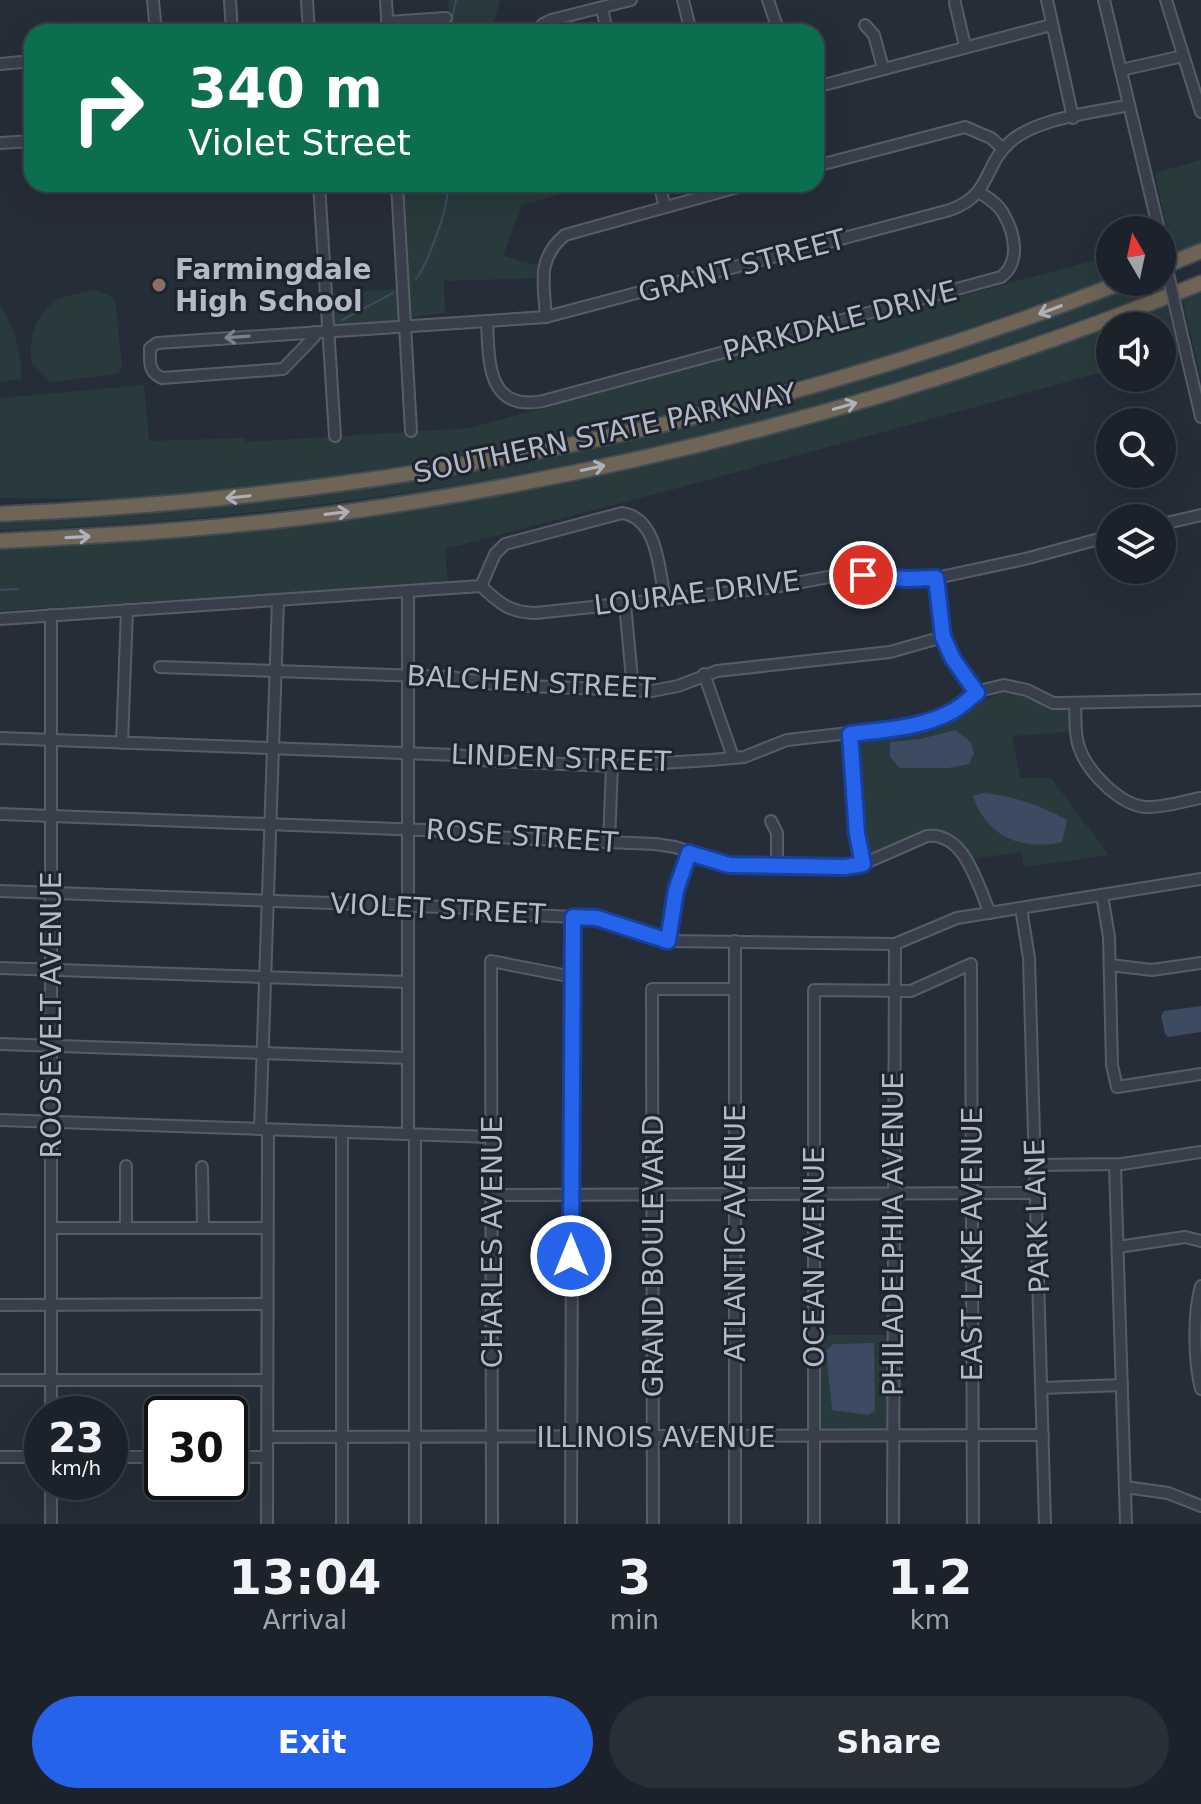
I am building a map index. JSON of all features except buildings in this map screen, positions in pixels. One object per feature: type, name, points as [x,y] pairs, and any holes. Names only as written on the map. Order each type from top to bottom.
[{"type":"highway","points":[[1176,261],[1201,251]]},
{"type":"highway","name":"SOUTHERN STATE PARKWAY","points":[[0,541],[165,531],[347,512],[529,481],[660,454],[828,411],[940,378],[1088,327],[1201,283]]},
{"type":"highway","name":"SOUTHERN STATE PARKWAY","points":[[0,514],[123,507],[299,491],[461,466],[646,430],[888,365],[992,332],[1096,292]]},
{"type":"highway","points":[[0,505],[44,503],[123,507]]},
{"type":"street","points":[[153,0],[155,24]]},
{"type":"street","points":[[230,0],[232,24]]},
{"type":"street","points":[[307,0],[308,24]]},
{"type":"street","points":[[386,0],[388,24]]},
{"type":"street","points":[[543,24],[631,0]]},
{"type":"street","points":[[683,0],[689,24]]},
{"type":"street","points":[[768,0],[776,24]]},
{"type":"street","points":[[1047,0],[1073,118]]},
{"type":"street","points":[[1104,0],[1156,216]]},
{"type":"street","points":[[1166,0],[1201,112]]},
{"type":"street","points":[[955,3],[965,46]]},
{"type":"street","points":[[602,8],[605,24]]},
{"type":"street","points":[[407,24],[446,18]]},
{"type":"street","points":[[865,25],[874,35],[883,68]]},
{"type":"street","points":[[824,85],[1051,25]]},
{"type":"street","points":[[1121,70],[1183,56]]},
{"type":"street","points":[[0,64],[24,62]]},
{"type":"street","points":[[979,192],[1003,149],[1024,131],[1129,105]]},
{"type":"street","points":[[824,164],[965,127],[991,138],[1003,149]]},
{"type":"street","points":[[0,143],[24,142]]},
{"type":"street","points":[[319,192],[335,436]]},
{"type":"street","points":[[397,192],[411,431]]},
{"type":"street","points":[[661,192],[665,207]]},
{"type":"street","points":[[546,317],[544,267],[556,243],[577,230],[720,192]]},
{"type":"street","name":"GRANT STREET","points":[[314,332],[314,337],[283,369],[162,378],[151,370],[150,348],[157,343],[328,331],[546,317],[950,210],[962,206],[979,192]]},
{"type":"street","name":"PARKDALE DRIVE","points":[[487,321],[491,374],[506,396],[530,403],[579,391],[1001,277],[1009,271],[1015,257],[1008,227],[1004,214],[979,192]]},
{"type":"street","points":[[1173,296],[1201,417]]},
{"type":"street","points":[[0,619],[481,586],[495,554],[505,544],[622,513],[637,517],[647,528],[665,599]]},
{"type":"street","points":[[1176,521],[1201,515]]},
{"type":"street","name":"LOURAE DRIVE","points":[[481,586],[504,607],[521,613],[769,588],[839,575],[936,578],[1096,540]]},
{"type":"street","points":[[936,578],[943,637],[953,659],[977,693]]},
{"type":"street","points":[[408,592],[408,1058],[412,1134],[415,1524]]},
{"type":"street","points":[[267,1524],[267,1228],[262,1053],[278,601]]},
{"type":"street","points":[[625,604],[633,690]]},
{"type":"street","points":[[122,743],[127,610]]},
{"type":"street","name":"ROOSEVELT AVENUE","points":[[51,615],[51,1396]]},
{"type":"street","name":"BALCHEN STREET","points":[[160,667],[450,677],[501,685],[669,689],[704,674],[890,652],[943,637]]},
{"type":"street","points":[[704,674],[733,757]]},
{"type":"street","name":"LINDEN STREET","points":[[0,738],[457,755],[489,761],[612,766],[756,754],[787,740],[902,727],[953,712],[977,693],[1004,685],[1027,690],[1053,703],[1201,700]]},
{"type":"street","points":[[1075,704],[1076,736],[1081,752],[1114,794],[1136,806],[1148,807],[1201,798]]},
{"type":"street","points":[[850,734],[857,834],[863,864]]},
{"type":"street","points":[[609,842],[612,766]]},
{"type":"street","name":"ROSE STREET","points":[[0,814],[408,829],[493,837],[655,844],[675,847],[729,865],[845,867],[863,864],[927,836],[945,837],[962,851],[990,913]]},
{"type":"street","points":[[771,821],[777,833],[777,866]]},
{"type":"street","points":[[668,941],[676,890],[689,853]]},
{"type":"street","name":"VIOLET STREET","points":[[0,891],[472,908],[507,914],[597,918],[668,941],[895,944],[957,918],[1201,879]]},
{"type":"street","points":[[1102,895],[1109,937],[1112,1065],[1117,1087],[1201,1074]]},
{"type":"street","name":"PARK LANE","points":[[1021,908],[1029,958],[1045,1524]]},
{"type":"street","points":[[571,1524],[573,917]]},
{"type":"street","name":"ATLANTIC AVENUE","points":[[735,941],[735,1524]]},
{"type":"street","name":"PHILADELPHIA AVENUE","points":[[893,1524],[895,944]]},
{"type":"street","name":"CHARLES AVENUE","points":[[492,1524],[491,961],[573,977]]},
{"type":"street","points":[[1110,965],[1152,970],[1201,963]]},
{"type":"street","name":"EAST LAKE AVENUE","points":[[894,990],[911,991],[971,964],[973,1524]]},
{"type":"street","points":[[0,968],[408,982]]},
{"type":"street","name":"GRAND BOULEVARD","points":[[653,1524],[652,989],[735,989]]},
{"type":"street","name":"OCEAN AVENUE","points":[[814,1524],[814,990],[894,990]]},
{"type":"street","points":[[0,1044],[408,1058]]},
{"type":"street","points":[[0,1120],[491,1137]]},
{"type":"street","points":[[342,1132],[342,1524]]},
{"type":"street","points":[[1036,1165],[1115,1165],[1201,1152]]},
{"type":"street","points":[[1115,1165],[1126,1524]]},
{"type":"street","points":[[126,1166],[126,1228]]},
{"type":"street","points":[[202,1167],[203,1228]]},
{"type":"street","points":[[492,1195],[1037,1193]]},
{"type":"street","points":[[51,1228],[267,1228]]},
{"type":"street","points":[[1118,1247],[1185,1237],[1201,1241]]},
{"type":"street","points":[[1201,1286],[1196,1312],[1201,1389]]},
{"type":"street","points":[[0,1305],[267,1304]]},
{"type":"street","points":[[0,1380],[267,1380]]},
{"type":"street","points":[[1042,1388],[1122,1385]]},
{"type":"street","name":"ILLINOIS AVENUE","points":[[269,1437],[1043,1435]]},
{"type":"street","points":[[0,1457],[24,1457]]},
{"type":"street","points":[[248,1457],[267,1457]]},
{"type":"street","points":[[1125,1487],[1168,1493],[1201,1506]]},
{"type":"street","points":[[51,1500],[51,1524]]},
{"type":"shaded area","points":[[448,0],[500,0],[493,24],[417,24],[449,21]]},
{"type":"shaded area","points":[[1201,160],[1201,243],[1176,253],[1176,216],[1164,216],[1155,173]]},
{"type":"shaded area","points":[[404,192],[560,194],[521,206],[503,256],[541,266],[540,278],[444,281],[445,313],[411,317]]},
{"type":"shaded area","points":[[1096,260],[1096,283],[904,351],[658,418],[659,415],[633,423],[465,455],[329,477],[162,496],[114,499],[0,498],[0,398],[144,385],[149,441],[245,438],[246,442],[469,428]]},
{"type":"shaded area","points":[[397,289],[399,320],[335,325],[333,322],[331,294]]},
{"type":"shaded area","points":[[96,290],[115,298],[122,367],[118,374],[51,382],[32,364],[32,337],[38,320],[57,300]]},
{"type":"shaded area","points":[[1201,291],[1201,378],[1182,298]]},
{"type":"shaded area","points":[[1098,296],[1143,296],[928,372],[785,414],[564,465],[452,486],[340,502],[227,515],[0,530],[0,516],[319,492],[879,372],[991,338]]},
{"type":"shaded area","points":[[1167,303],[1169,312],[1143,312]]},
{"type":"shaded area","points":[[0,305],[16,340],[22,379],[0,382]]},
{"type":"shaded area","points":[[1096,329],[1096,374],[445,549],[448,583],[0,611],[0,548],[209,534],[314,522],[522,489],[625,468],[829,418],[1000,365]]},
{"type":"shaded area","points":[[1010,691],[1057,710],[1069,709],[1070,732],[1012,736],[1020,778],[1051,778],[1109,855],[1024,867],[1021,852],[972,859],[960,843],[936,831],[911,836],[867,858],[862,839],[858,735],[927,726]]},
{"type":"shaded area","points":[[819,1335],[887,1335],[887,1430],[818,1429]]},
{"type":"water","points":[[955,730],[971,742],[974,753],[969,764],[948,768],[900,768],[890,757],[890,742],[920,739]]},
{"type":"water","points":[[983,793],[1026,802],[1067,820],[1062,842],[1033,844],[1008,838],[987,822],[979,810],[973,796]]},
{"type":"water","points":[[1201,1006],[1201,1032],[1168,1037],[1165,1034],[1161,1016],[1164,1011]]},
{"type":"water","points":[[874,1343],[875,1410],[869,1415],[832,1410],[826,1351],[833,1344]]},
{"type":"waterway","points":[[451,24],[456,0]]},
{"type":"waterway","points":[[416,279],[438,233],[447,192]]},
{"type":"waterway","points":[[342,320],[393,293]]},
{"type":"waterway","points":[[0,590],[18,589]]},
{"type":"place","name":"Farmingdale High School","points":[[159,285]]},
{"type":"route","points":[[571,1256],[573,917],[597,918],[668,941],[676,890],[689,853],[729,865],[845,867],[863,864],[857,834],[850,734],[902,727],[941,716],[953,712],[977,693],[953,659],[943,637],[936,578],[863,575]]}]
